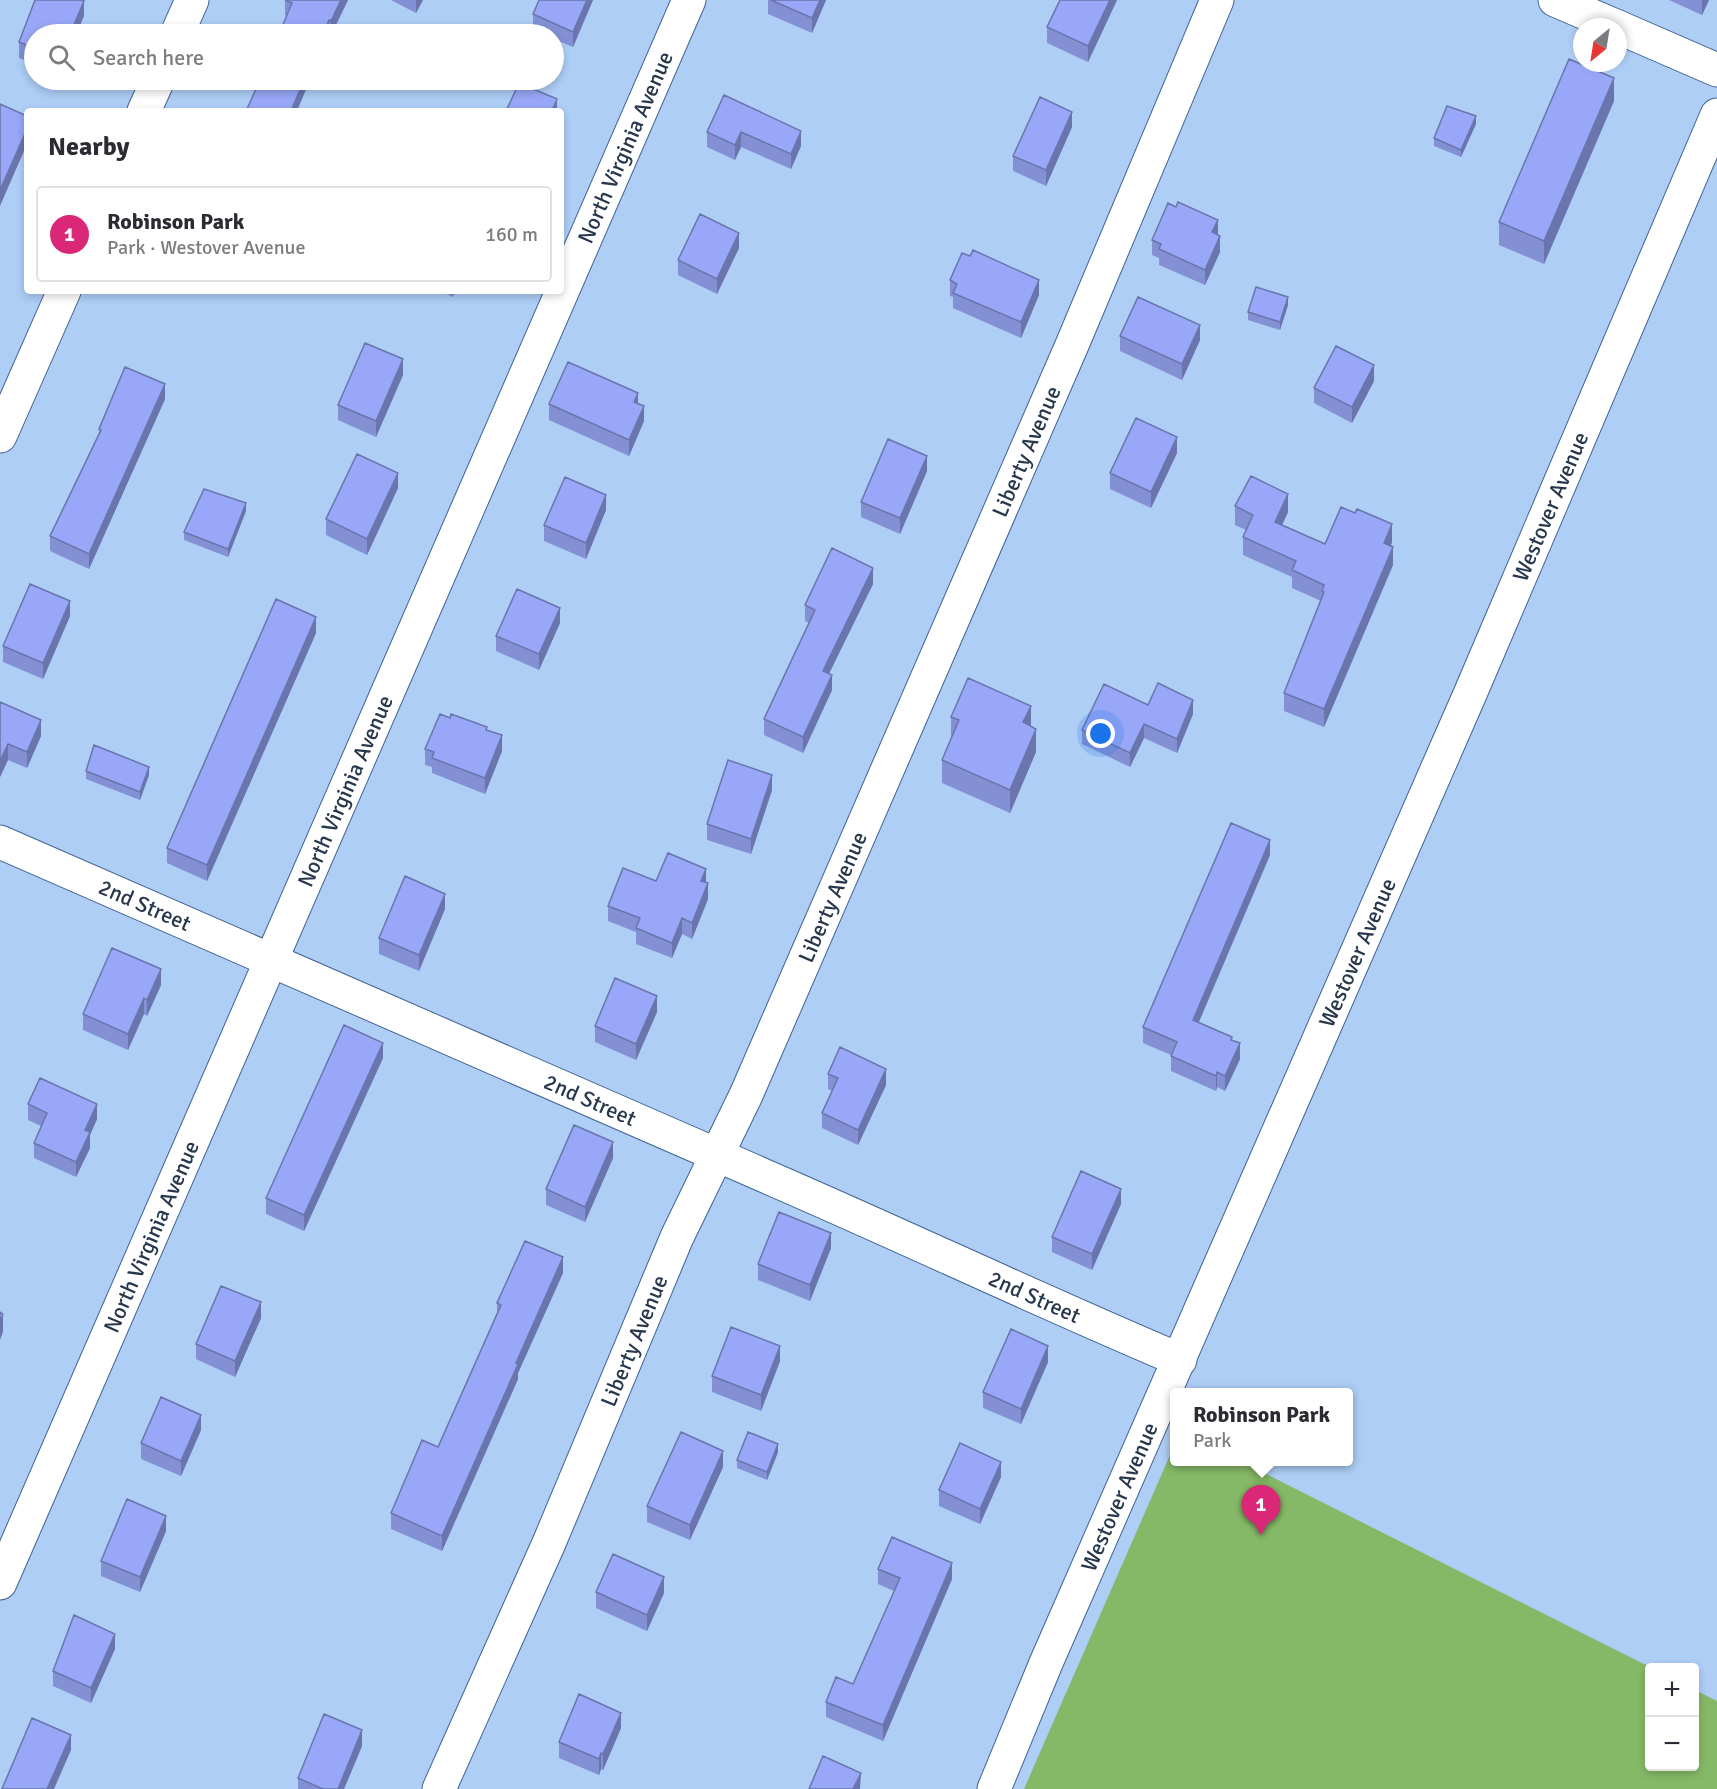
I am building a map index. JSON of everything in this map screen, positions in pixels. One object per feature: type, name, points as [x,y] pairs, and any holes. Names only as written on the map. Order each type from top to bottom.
[{"type":"street","points":[[181,24],[192,0]]},
{"type":"street","name":"North Virginia Avenue","points":[[564,288],[689,0]]},
{"type":"street","name":"Liberty Avenue","points":[[439,1789],[549,1543],[677,1237],[746,1095],[1044,410],[1217,0]]},
{"type":"street","points":[[1555,0],[1597,18]]},
{"type":"street","points":[[1627,31],[1717,70]]},
{"type":"street","points":[[145,108],[153,90]]},
{"type":"street","name":"Westover Avenue","points":[[994,1789],[1465,705],[1717,115]]},
{"type":"street","points":[[0,436],[63,294]]},
{"type":"street","name":"North Virginia Avenue","points":[[0,1582],[561,294]]},
{"type":"street","name":"2nd Street","points":[[0,842],[222,937],[1094,1324],[1180,1360]]},
{"type":"green space","points":[[1170,1455],[1170,1466],[1250,1466],[1645,1664],[1645,1771],[1699,1771],[1699,1692],[1717,1701],[1717,1789],[1024,1789]]},
{"type":"building","points":[[35,0],[84,1],[74,24],[26,24]]},
{"type":"building","points":[[285,0],[341,0],[327,24],[283,24],[292,3]]},
{"type":"building","points":[[539,0],[587,0],[573,32],[564,28],[564,24],[555,24],[533,14]]},
{"type":"building","points":[[771,0],[820,0],[812,18]]},
{"type":"building","points":[[1060,0],[1110,0],[1088,46],[1047,27]]},
{"type":"building","points":[[24,29],[24,44],[19,42]]},
{"type":"building","points":[[1569,59],[1573,61],[1573,72],[1600,72],[1614,78],[1544,241],[1499,222]]},
{"type":"building","points":[[256,90],[300,90],[292,108],[247,108]]},
{"type":"building","points":[[516,90],[536,90],[557,99],[553,108],[507,108]]},
{"type":"building","points":[[724,95],[801,131],[791,154],[741,132],[735,145],[707,132]]},
{"type":"building","points":[[1040,97],[1072,112],[1046,170],[1013,156]]},
{"type":"building","points":[[0,104],[24,115],[24,136],[0,190]]},
{"type":"building","points":[[1447,106],[1476,116],[1461,150],[1434,138]]},
{"type":"building","points":[[1178,202],[1218,220],[1212,232],[1220,236],[1205,270],[1159,249],[1161,244],[1152,240],[1168,203],[1176,207]]},
{"type":"building","points":[[700,214],[739,233],[717,279],[678,260]]},
{"type":"building","points":[[973,250],[1039,280],[1021,322],[953,293],[957,284],[950,280],[962,253],[970,256]]},
{"type":"building","points":[[1256,287],[1288,297],[1280,322],[1248,312]]},
{"type":"building","points":[[1138,297],[1200,325],[1182,364],[1120,336]]},
{"type":"building","points":[[365,343],[403,359],[376,421],[338,405]]},
{"type":"building","points":[[1336,346],[1374,365],[1352,407],[1314,388]]},
{"type":"building","points":[[568,362],[638,393],[634,402],[644,406],[629,440],[549,404]]},
{"type":"building","points":[[125,367],[165,384],[89,554],[50,536],[101,430],[99,429]]},
{"type":"building","points":[[1136,418],[1177,437],[1151,492],[1110,473]]},
{"type":"building","points":[[888,439],[927,456],[900,518],[861,502]]},
{"type":"building","points":[[357,454],[398,473],[367,539],[326,519]]},
{"type":"building","points":[[1251,476],[1288,494],[1275,522],[1325,544],[1341,507],[1355,513],[1357,509],[1392,524],[1384,543],[1393,547],[1324,709],[1284,693],[1324,592],[1322,591],[1324,585],[1292,570],[1296,561],[1243,537],[1253,515],[1235,506]]},
{"type":"building","points":[[565,477],[606,495],[586,543],[544,525]]},
{"type":"building","points":[[204,489],[246,503],[228,549],[184,532]]},
{"type":"building","points":[[832,548],[873,568],[823,671],[832,675],[803,737],[764,719],[815,610],[805,605]]},
{"type":"building","points":[[30,584],[70,601],[43,663],[3,646]]},
{"type":"building","points":[[517,589],[560,608],[539,654],[496,636]]},
{"type":"building","points":[[276,599],[316,617],[207,865],[167,848]]},
{"type":"building","points":[[968,678],[1031,706],[1023,722],[1036,729],[1010,790],[942,760],[959,720],[951,717]]},
{"type":"building","points":[[1158,683],[1193,700],[1177,739],[1144,724],[1130,753],[1082,730],[1104,684],[1148,705]]},
{"type":"building","points":[[0,702],[41,720],[27,752],[8,744],[0,761]]},
{"type":"building","points":[[440,714],[450,718],[451,714],[502,735],[485,778],[432,758],[434,752],[425,749]]},
{"type":"building","points":[[94,745],[149,767],[140,792],[86,771]]},
{"type":"building","points":[[728,760],[772,775],[751,839],[707,824]]},
{"type":"building","points":[[1231,823],[1270,840],[1193,1020],[1232,1037],[1231,1040],[1240,1043],[1225,1076],[1217,1072],[1216,1076],[1171,1056],[1177,1042],[1143,1027]]},
{"type":"building","points":[[668,853],[706,869],[701,881],[708,883],[692,923],[682,918],[672,943],[636,928],[640,918],[608,906],[623,868],[656,881]]},
{"type":"building","points":[[405,876],[445,894],[419,955],[379,938]]},
{"type":"building","points":[[112,948],[161,969],[147,1000],[144,998],[128,1034],[83,1014]]},
{"type":"building","points":[[615,978],[657,996],[636,1044],[595,1026]]},
{"type":"building","points":[[344,1025],[383,1043],[304,1215],[266,1198]]},
{"type":"building","points":[[840,1047],[886,1069],[858,1130],[822,1113],[838,1078],[828,1074]]},
{"type":"building","points":[[40,1078],[97,1104],[85,1130],[90,1132],[76,1162],[34,1143],[47,1113],[28,1104]]},
{"type":"building","points":[[574,1125],[613,1142],[585,1207],[546,1189]]},
{"type":"building","points":[[1081,1171],[1121,1189],[1092,1254],[1052,1237]]},
{"type":"building","points":[[779,1212],[831,1233],[810,1285],[758,1264]]},
{"type":"building","points":[[525,1241],[563,1257],[442,1536],[391,1513],[422,1440],[438,1447],[501,1305],[497,1303]]},
{"type":"building","points":[[221,1286],[261,1302],[235,1361],[196,1344]]},
{"type":"building","points":[[731,1327],[780,1346],[761,1395],[712,1376]]},
{"type":"building","points":[[1011,1329],[1048,1346],[1021,1409],[983,1392]]},
{"type":"building","points":[[161,1397],[201,1415],[181,1461],[141,1443]]},
{"type":"building","points":[[681,1432],[723,1451],[690,1525],[647,1506]]},
{"type":"building","points":[[748,1432],[778,1444],[767,1472],[737,1460]]},
{"type":"building","points":[[960,1443],[1001,1462],[980,1509],[939,1490]]},
{"type":"building","points":[[127,1499],[166,1516],[140,1577],[101,1561]]},
{"type":"building","points":[[892,1537],[952,1563],[883,1725],[826,1702],[836,1677],[853,1684],[900,1578],[878,1569]]},
{"type":"building","points":[[613,1554],[664,1577],[647,1615],[596,1592]]},
{"type":"building","points":[[74,1615],[115,1634],[91,1688],[53,1671]]},
{"type":"building","points":[[579,1694],[621,1713],[599,1759],[559,1742]]},
{"type":"building","points":[[324,1714],[362,1730],[338,1789],[323,1789],[298,1778]]},
{"type":"building","points":[[32,1718],[71,1735],[47,1789],[2,1789]]},
{"type":"building","points":[[823,1756],[861,1773],[853,1789],[809,1789]]},
{"type":"place","name":"Robinson Park","points":[[1261,1535]]}]
